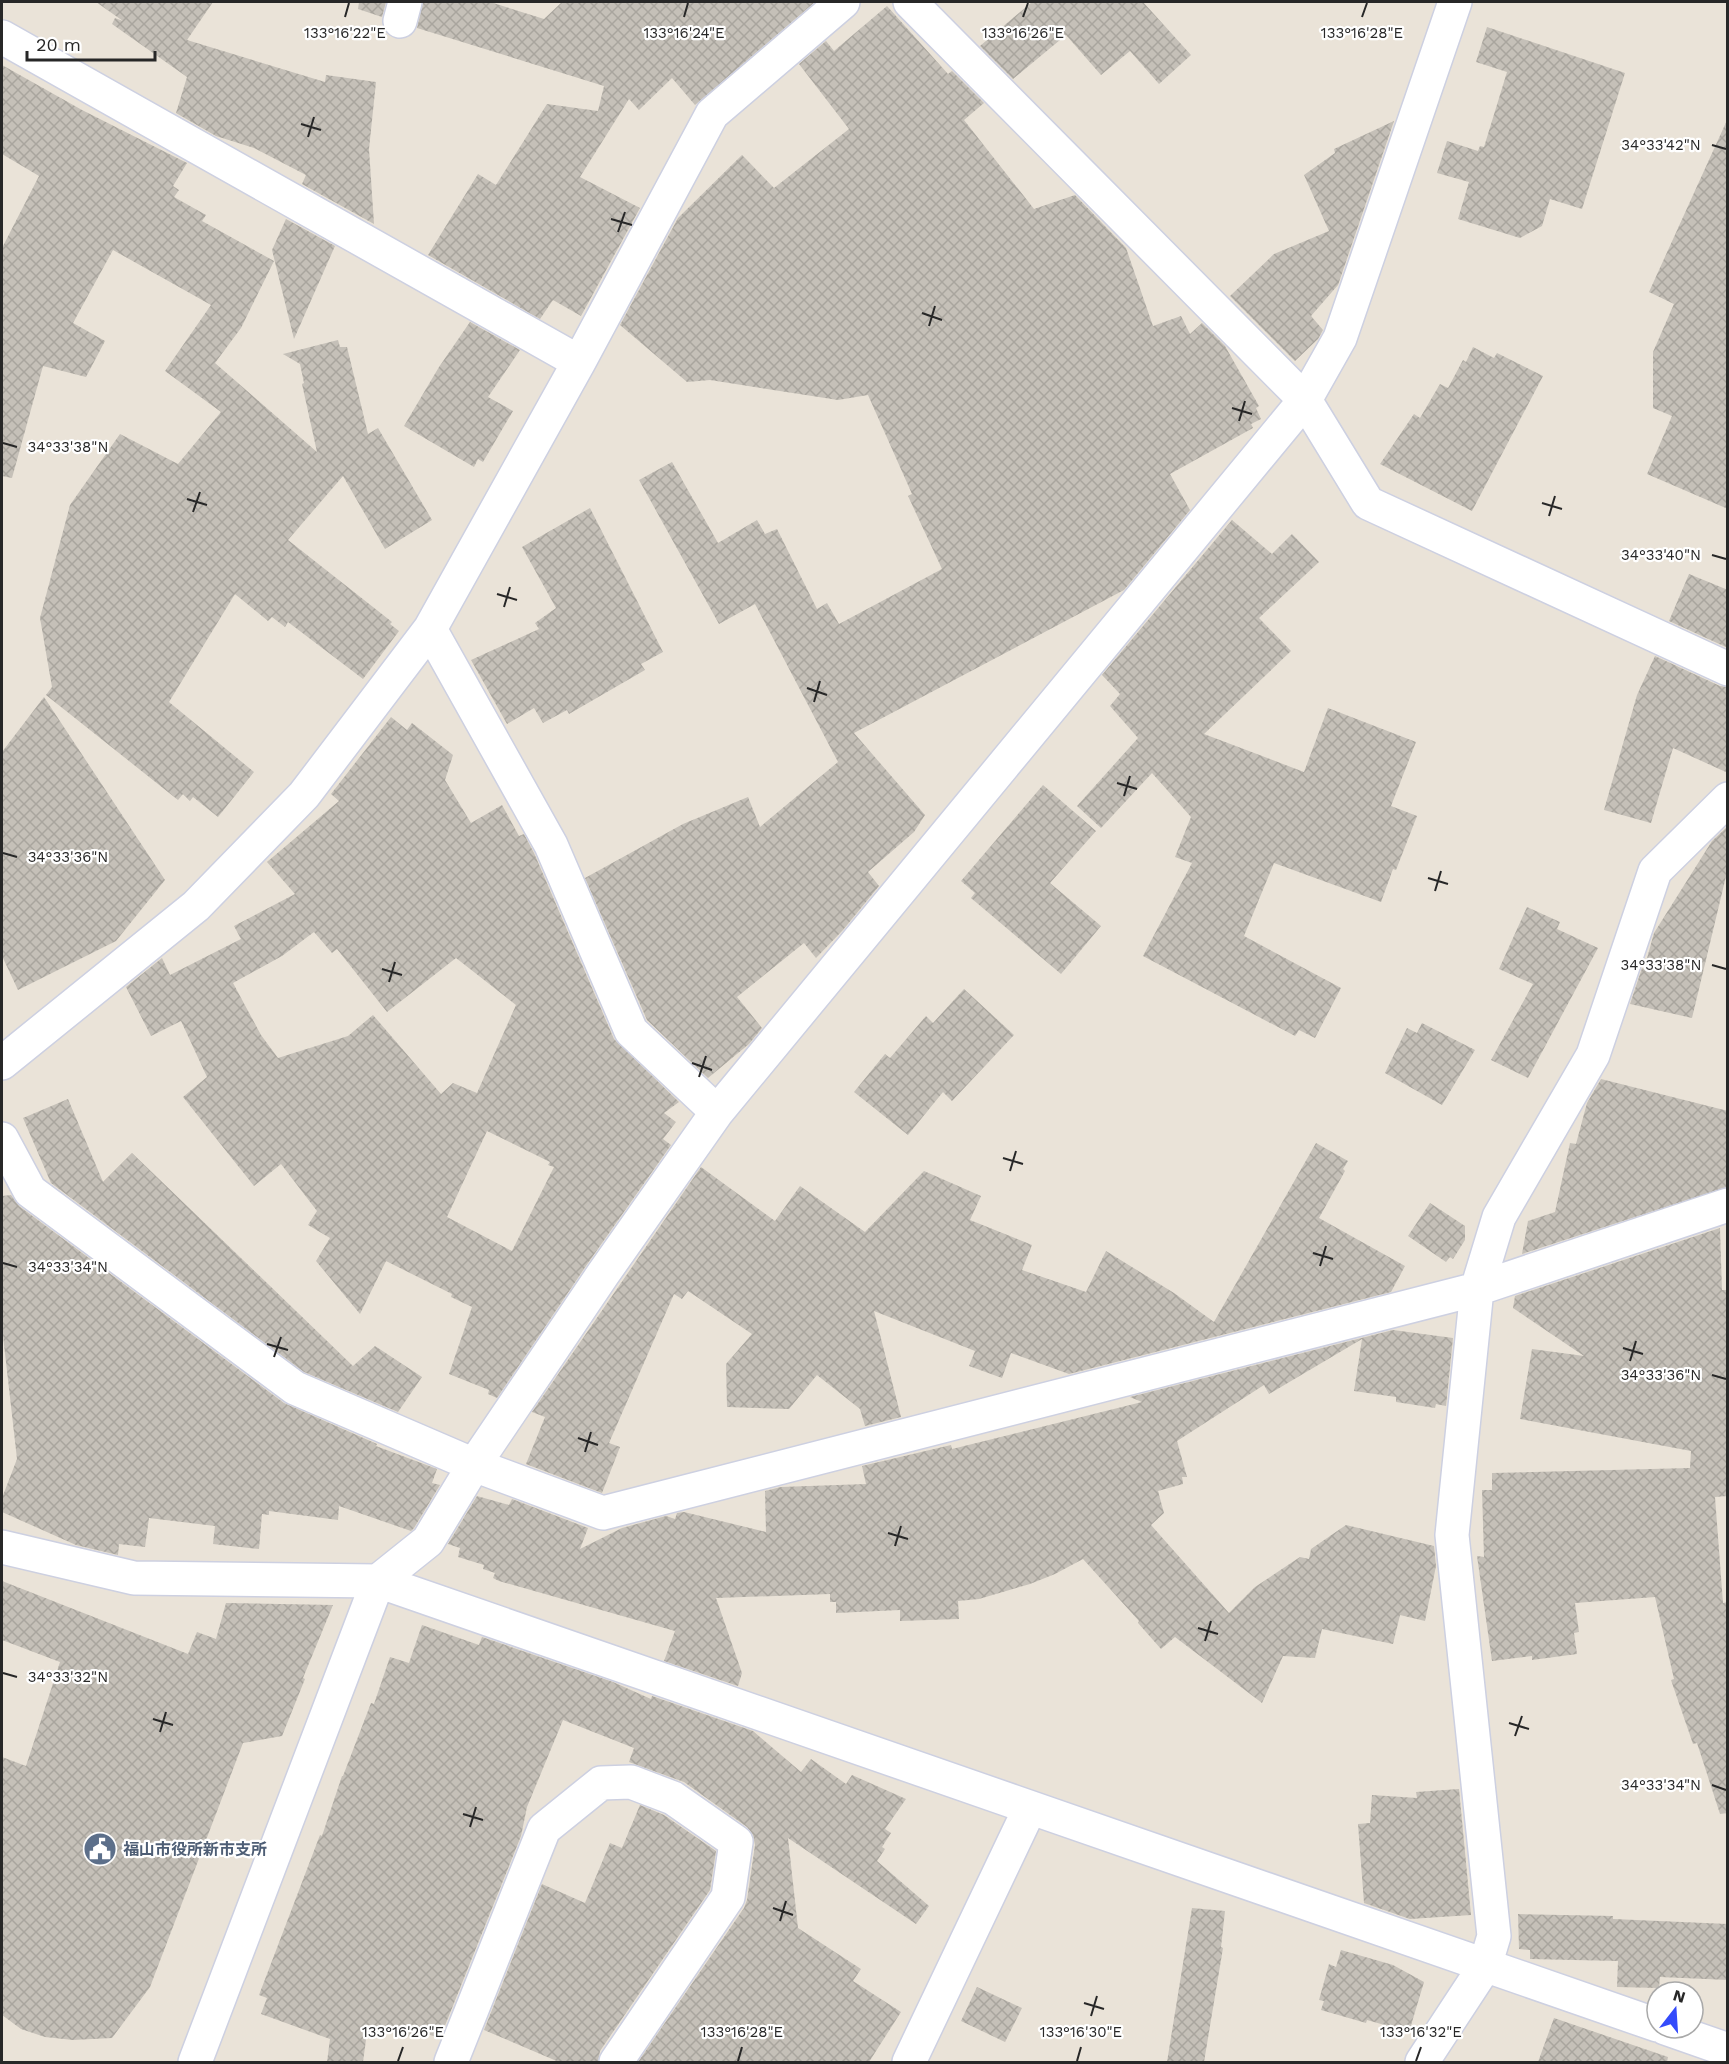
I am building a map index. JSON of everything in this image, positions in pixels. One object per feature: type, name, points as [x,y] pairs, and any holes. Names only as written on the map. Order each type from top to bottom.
[{"type":"street","points":[[2,1063],[196,906],[304,795],[430,629],[579,362],[712,114],[843,2]]},
{"type":"street","points":[[910,2],[1305,400],[1368,503],[1728,669]]},
{"type":"street","points":[[195,2062],[378,1581],[428,1541],[474,1465],[717,1112],[1305,400],[1340,338],[1455,2]]},
{"type":"street","points":[[2,37],[579,362]]},
{"type":"street","points":[[430,629],[551,844],[631,1032],[717,1112]]},
{"type":"street","points":[[1422,2062],[1485,1966],[1494,1936],[1452,1535],[1477,1289],[1499,1217],[1593,1055],[1655,871],[1728,799]]},
{"type":"street","points":[[2,1139],[30,1191],[295,1388],[474,1465],[603,1513],[1477,1289],[1728,1205]]},
{"type":"street","points":[[2,1547],[134,1578],[378,1581],[1645,2021]]},
{"type":"street","points":[[451,2062],[544,1828],[601,1783],[631,1782],[673,1798],[736,1842],[728,1897],[616,2062]]},
{"type":"street","points":[[909,2062],[1030,1808]]},
{"type":"street","points":[[1699,2040],[1728,2050]]},
{"type":"building","points":[[96,2],[213,2],[187,40],[325,82],[326,75],[376,82],[369,149],[374,224],[302,184],[306,175],[254,148],[216,136],[176,113],[187,77],[112,24],[115,18],[123,21]]},
{"type":"building","points":[[359,2],[386,2],[382,17],[358,9]]},
{"type":"building","points":[[423,2],[490,2],[544,19],[562,2],[815,2],[695,105],[672,78],[639,110],[629,99],[580,177],[640,208],[581,316],[553,300],[540,319],[428,255],[478,174],[496,185],[547,104],[598,111],[604,86],[417,28]]},
{"type":"building","points":[[1032,2],[1143,2],[1191,55],[1159,84],[1130,51],[1101,75],[1066,35],[1013,79],[980,46]]},
{"type":"building","points":[[887,6],[948,74],[952,71],[984,103],[964,120],[1034,209],[1075,195],[1126,248],[1153,326],[1181,316],[1190,334],[1202,323],[1225,346],[1259,406],[1256,408],[1261,419],[1251,424],[1253,428],[1170,474],[1190,510],[1124,590],[854,733],[925,815],[914,832],[868,872],[879,886],[843,930],[816,958],[804,943],[737,997],[762,1028],[749,1044],[708,1078],[647,1020],[585,878],[683,824],[748,797],[760,827],[838,762],[755,604],[719,624],[639,480],[672,462],[718,543],[757,520],[765,534],[777,529],[817,609],[827,603],[839,624],[942,569],[908,496],[912,494],[868,395],[838,400],[710,380],[687,382],[620,325],[678,218],[742,155],[774,188],[849,129],[799,64],[826,41],[834,51]]},
{"type":"building","points":[[1487,27],[1625,73],[1582,209],[1550,199],[1542,226],[1520,238],[1458,219],[1469,182],[1437,173],[1447,141],[1478,151],[1480,146],[1484,147],[1507,72],[1476,62]]},
{"type":"building","points":[[2,65],[82,110],[187,163],[173,186],[179,190],[174,197],[206,215],[202,221],[274,261],[241,328],[215,363],[317,452],[302,384],[304,383],[300,364],[283,354],[338,340],[340,347],[347,347],[368,434],[378,428],[432,520],[385,549],[343,476],[288,540],[392,622],[390,624],[399,631],[363,679],[288,622],[285,627],[272,617],[268,621],[235,594],[169,702],[254,772],[218,817],[193,797],[190,801],[183,794],[178,800],[46,695],[52,687],[40,618],[70,505],[120,434],[178,464],[221,412],[165,371],[211,305],[113,250],[73,323],[105,341],[86,377],[43,366],[12,478],[2,476],[2,248],[39,176],[2,154]]},
{"type":"building","points":[[1728,118],[1728,509],[1647,474],[1672,416],[1653,408],[1653,352],[1674,304],[1649,292]]},
{"type":"building","points":[[1394,121],[1338,285],[1311,316],[1323,330],[1318,339],[1295,361],[1230,296],[1274,254],[1329,231],[1304,175],[1335,153],[1334,149]]},
{"type":"building","points":[[286,219],[335,246],[294,339],[272,250]]},
{"type":"building","points":[[470,322],[520,350],[488,397],[513,411],[483,462],[478,459],[474,467],[404,426],[439,367]]},
{"type":"building","points":[[1473,347],[1494,358],[1497,353],[1543,376],[1472,511],[1380,464],[1414,414],[1420,418],[1440,384],[1448,388],[1463,360],[1466,362]]},
{"type":"building","points":[[590,508],[663,652],[641,664],[645,670],[569,714],[567,710],[543,723],[534,708],[507,724],[471,660],[539,629],[535,623],[556,608],[522,547]]},
{"type":"building","points":[[1232,520],[1272,554],[1292,534],[1319,562],[1259,618],[1291,651],[1204,734],[1304,772],[1328,708],[1416,742],[1391,806],[1417,816],[1381,902],[1274,863],[1244,936],[1341,988],[1315,1038],[1299,1030],[1295,1036],[1143,956],[1192,863],[1175,857],[1191,817],[1152,773],[1101,828],[1077,806],[1138,738],[1110,706],[1120,694],[1102,675]]},
{"type":"building","points":[[1689,574],[1728,590],[1728,648],[1669,621]]},
{"type":"building","points":[[1655,656],[1720,686],[1728,687],[1728,773],[1673,748],[1651,823],[1604,810],[1637,695]]},
{"type":"building","points":[[44,697],[165,880],[116,941],[18,990],[2,956],[2,752]]},
{"type":"building","points":[[391,717],[407,730],[412,723],[453,755],[445,780],[471,823],[502,805],[519,836],[524,834],[614,1039],[679,1102],[664,1113],[676,1122],[663,1139],[671,1145],[497,1398],[488,1394],[489,1390],[449,1374],[472,1307],[451,1297],[452,1294],[386,1261],[360,1314],[316,1261],[330,1238],[308,1225],[317,1211],[281,1164],[254,1186],[183,1097],[207,1077],[181,1021],[151,1036],[126,987],[162,958],[170,975],[241,939],[234,926],[295,894],[267,862],[339,801],[331,794]],"holes":[[[314,932],[332,953],[337,949],[387,1012],[456,958],[516,1005],[477,1093],[453,1083],[441,1094],[373,1015],[348,1036],[278,1058],[261,1035],[233,983],[282,956]],[[487,1131],[550,1162],[548,1165],[554,1167],[512,1251],[447,1217]]]},
{"type":"building","points":[[1043,785],[1096,831],[1050,883],[1101,926],[1061,974],[971,898],[975,893],[961,881]]},
{"type":"building","points":[[1728,826],[1728,868],[1692,1018],[1630,1004],[1642,968],[1644,969],[1654,933],[1712,841]]},
{"type":"building","points":[[1527,907],[1560,922],[1557,929],[1598,948],[1528,1078],[1491,1060],[1533,984],[1499,969]]},
{"type":"building","points":[[964,989],[1014,1035],[952,1101],[943,1092],[908,1135],[854,1092],[885,1054],[890,1058],[926,1016],[933,1023]]},
{"type":"building","points":[[1422,1023],[1475,1050],[1442,1105],[1385,1073],[1407,1028],[1417,1033]]},
{"type":"building","points":[[1601,1079],[1728,1111],[1727,1187],[1522,1254],[1528,1221],[1555,1212],[1570,1143],[1576,1144],[1587,1103]]},
{"type":"building","points":[[68,1099],[103,1182],[132,1153],[353,1366],[375,1346],[422,1377],[398,1412],[304,1372],[51,1183],[23,1118]]},
{"type":"building","points":[[1316,1143],[1348,1161],[1343,1169],[1345,1171],[1319,1218],[1405,1266],[1391,1292],[1069,1374],[1011,1353],[1002,1378],[969,1366],[975,1351],[874,1311],[901,1417],[865,1426],[860,1409],[817,1375],[789,1409],[727,1407],[726,1364],[752,1334],[688,1291],[682,1299],[674,1294],[609,1443],[620,1447],[602,1493],[526,1464],[545,1417],[532,1412],[701,1167],[775,1221],[800,1186],[865,1232],[924,1171],[981,1196],[970,1220],[1032,1245],[1022,1270],[1086,1292],[1106,1251],[1174,1293],[1214,1322]]},
{"type":"building","points":[[11,1195],[19,1206],[284,1403],[377,1444],[376,1446],[437,1469],[432,1483],[440,1485],[414,1528],[411,1531],[339,1506],[338,1520],[269,1511],[269,1515],[262,1514],[259,1549],[213,1544],[215,1526],[149,1518],[145,1547],[119,1544],[118,1555],[76,1545],[2,1512],[2,1498],[17,1459],[2,1327],[2,1196]]},
{"type":"building","points":[[1430,1203],[1465,1226],[1465,1240],[1453,1259],[1450,1257],[1446,1262],[1408,1236]]},
{"type":"building","points":[[1720,1228],[1722,1290],[1728,1290],[1728,1496],[1715,1497],[1723,1603],[1728,1602],[1728,1813],[1720,1814],[1697,1743],[1693,1744],[1671,1680],[1674,1679],[1655,1597],[1575,1603],[1579,1632],[1574,1633],[1577,1654],[1532,1660],[1532,1656],[1492,1661],[1477,1556],[1484,1557],[1482,1490],[1492,1490],[1492,1473],[1690,1468],[1691,1451],[1520,1419],[1532,1349],[1584,1356],[1513,1308],[1515,1296]]},
{"type":"building","points":[[1393,1330],[1453,1338],[1446,1406],[1436,1404],[1435,1408],[1396,1402],[1396,1397],[1354,1391],[1362,1339],[1269,1394],[1264,1385],[1177,1441],[1187,1477],[1182,1477],[1183,1484],[1158,1491],[1164,1513],[1151,1525],[1229,1613],[1255,1587],[1300,1557],[1309,1559],[1311,1549],[1346,1525],[1434,1546],[1436,1566],[1425,1621],[1400,1615],[1393,1644],[1322,1629],[1315,1658],[1283,1656],[1262,1703],[1175,1637],[1161,1649],[1083,1559],[1030,1584],[979,1599],[958,1601],[959,1619],[900,1621],[900,1610],[836,1613],[836,1602],[830,1602],[830,1594],[716,1598],[742,1673],[738,1686],[664,1661],[675,1631],[499,1581],[493,1578],[495,1573],[483,1569],[484,1565],[458,1557],[460,1548],[448,1544],[477,1496],[509,1505],[512,1499],[588,1528],[580,1549],[622,1528],[666,1516],[675,1519],[677,1513],[684,1512],[766,1532],[765,1491],[781,1487],[866,1484],[862,1466],[951,1445],[952,1449],[1142,1402],[1130,1397]]},
{"type":"building","points":[[2,1581],[188,1654],[197,1632],[216,1639],[226,1603],[333,1605],[282,1736],[243,1743],[150,1987],[112,2038],[73,2040],[45,2037],[21,2029],[2,2015],[2,1757],[26,1766],[60,1662],[2,1640]]},
{"type":"building","points":[[422,1625],[479,1645],[482,1637],[613,1682],[651,1699],[652,1696],[753,1731],[801,1772],[811,1759],[846,1784],[852,1775],[906,1799],[885,1829],[891,1833],[877,1861],[929,1906],[916,1924],[788,1838],[798,1928],[861,1969],[853,1981],[901,2012],[869,2062],[638,2062],[744,1908],[755,1845],[753,1835],[747,1827],[684,1782],[629,1762],[634,1748],[563,1720],[527,1807],[521,1836],[440,2038],[420,2032],[418,2039],[368,2025],[363,2062],[327,2062],[330,2039],[261,2014],[267,1998],[259,1995],[320,1835],[322,1836],[342,1776],[371,1703],[374,1704],[390,1657],[409,1663]]},
{"type":"building","points":[[1459,1789],[1471,1915],[1410,1919],[1364,1903],[1358,1824],[1370,1823],[1372,1795],[1417,1798],[1416,1792]]},
{"type":"building","points":[[640,1805],[664,1815],[716,1851],[710,1890],[600,2051],[598,2062],[559,2062],[484,2030],[542,1884],[585,1903],[610,1843],[622,1848]]},
{"type":"building","points":[[1192,1908],[1225,1911],[1221,1947],[1223,1948],[1204,2062],[1167,2062]]},
{"type":"building","points":[[1518,1914],[1613,1916],[1613,1919],[1728,1924],[1728,1980],[1660,1977],[1660,1980],[1645,1980],[1645,1988],[1617,1987],[1618,1961],[1530,1959],[1530,1950],[1519,1949]]},
{"type":"building","points":[[1341,1950],[1393,1965],[1424,1982],[1409,2032],[1321,2010],[1324,2001],[1319,2000],[1329,1964],[1336,1967]]},
{"type":"building","points":[[977,1987],[1022,2008],[1005,2042],[961,2021]]},
{"type":"building","points":[[1554,2018],[1668,2057],[1667,2062],[1538,2062]]},
{"type":"place","name":"福山市役所新市支所","points":[[100,1849]]}]
